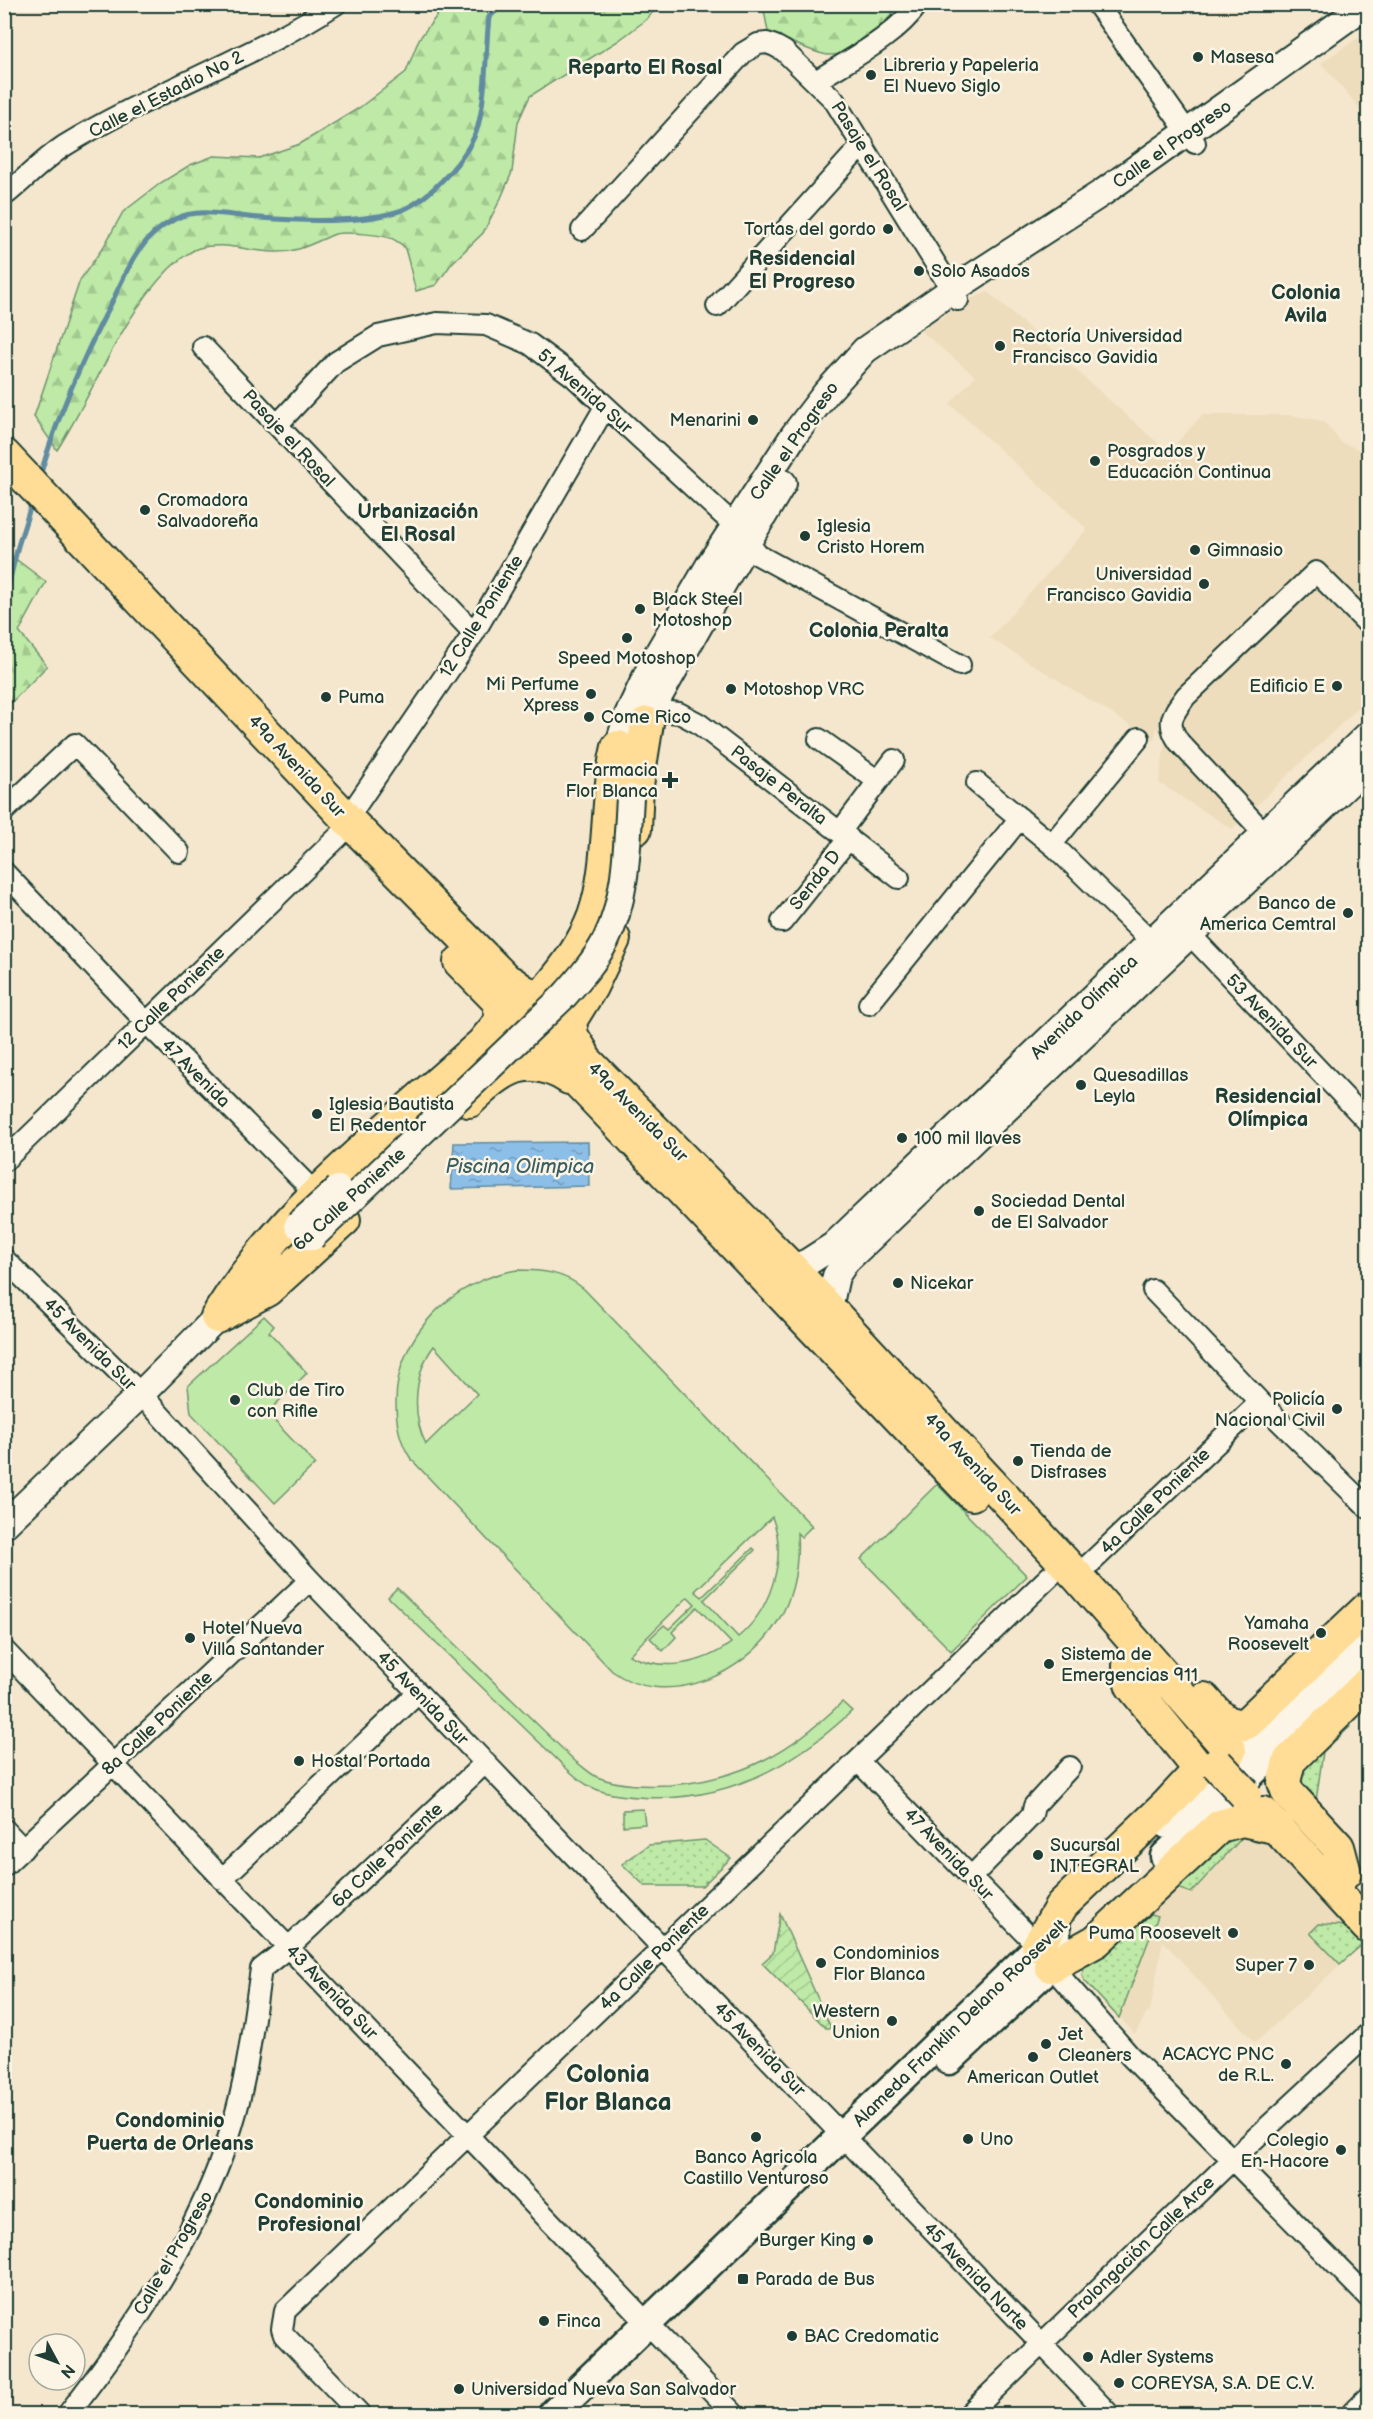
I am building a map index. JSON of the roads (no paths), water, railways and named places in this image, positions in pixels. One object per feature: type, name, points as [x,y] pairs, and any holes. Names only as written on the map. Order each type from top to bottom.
[{"type":"main road","name":"49a Avenida Sur","points":[[15,478],[343,828],[515,1005],[792,1269],[829,1308],[1251,1788]]},
{"type":"main road","points":[[587,1076],[572,1036],[570,1021],[608,956],[625,901],[632,871],[637,785],[649,717]]},
{"type":"main road","points":[[217,1317],[248,1272],[315,1193],[483,1043],[524,993],[540,994],[547,990],[557,978],[588,931],[598,902],[611,796],[611,776],[618,747]]},
{"type":"main road","points":[[557,978],[554,990],[560,1002],[571,1007],[578,1006]]},
{"type":"main road","points":[[483,1043],[497,1040],[503,1042],[513,1052],[513,1066]]},
{"type":"main road","points":[[217,1317],[267,1290],[350,1215],[495,1077],[513,1066],[545,1065],[587,1076]]},
{"type":"main road","name":"49a Avenida Sur","points":[[587,1076],[1064,1576]]},
{"type":"main road","points":[[1045,1956],[1062,1905],[1167,1805],[1192,1778],[1196,1769],[1192,1760],[1132,1686],[1129,1676],[1136,1659],[1156,1653],[1167,1658],[1222,1719],[1234,1726],[1241,1725],[1256,1715],[1368,1608]]},
{"type":"main road","name":"Alameda Franklin Delano Roosevelt","points":[[1045,1956],[1368,1633]]},
{"type":"main road","name":"Alameda Franklin Delano Roosevelt","points":[[576,2415],[654,2330],[849,2142],[1045,1956],[1368,1661]]},
{"type":"main road","points":[[1345,1873],[1338,1847],[1288,1793],[1284,1782],[1289,1761],[1368,1683]]},
{"type":"main road","points":[[1251,1788],[1368,1896]]},
{"type":"main road","points":[[1251,1788],[1278,1828],[1368,1928]]},
{"type":"main road","points":[[1045,1956],[1096,1941],[1220,1826],[1242,1820],[1278,1828]]},
{"type":"main road","name":"Alameda Franklin Delano Roosevelt","points":[[553,2415],[654,2330]]},
{"type":"street","name":"Calle el Estadio No 2","points":[[4,196],[63,147],[136,107],[298,29],[336,4]]},
{"type":"street","points":[[816,81],[882,38],[910,16],[918,4]]},
{"type":"street","points":[[1097,4],[1192,138]]},
{"type":"street","name":"Calle el Progreso","points":[[1192,138],[1367,4]]},
{"type":"street","name":"Calle el Progreso","points":[[625,797],[649,717],[741,534],[808,442],[870,365],[955,295],[1192,138],[1368,16]]},
{"type":"street","name":"Pasaje el Rosal","points":[[582,230],[750,47],[767,43],[784,51],[834,100],[955,295]]},
{"type":"street","points":[[717,306],[863,144]]},
{"type":"street","name":"51 Avenida Sur","points":[[277,424],[336,362],[378,336],[437,323],[486,325],[530,344],[573,376],[741,534],[758,555],[960,665]]},
{"type":"street","name":"Pasaje el Rosal","points":[[203,347],[474,633]]},
{"type":"street","name":"12 Calle Poniente","points":[[4,1161],[343,828],[474,633],[605,406]]},
{"type":"street","name":"Calle el Progreso","points":[[515,1005],[579,980],[607,938],[623,878],[625,797],[618,747],[628,715],[654,660],[710,564],[741,534]]},
{"type":"street","points":[[1265,834],[1179,742],[1172,731],[1171,723],[1174,713],[1186,696],[1316,572],[1368,624]]},
{"type":"street","name":"Pasaje Peralta","points":[[649,717],[680,713],[698,723],[899,878]]},
{"type":"street","name":"Avenida Olímpica","points":[[792,1269],[833,1246],[1152,942],[1183,928],[1265,834],[1368,735]]},
{"type":"street","points":[[1052,844],[1139,738]]},
{"type":"street","points":[[819,739],[878,782]]},
{"type":"street","points":[[4,811],[75,744],[179,852]]},
{"type":"street","name":"Senda D","points":[[782,922],[894,760]]},
{"type":"street","name":"Avenida Olímpica","points":[[829,1308],[836,1276],[846,1261],[1183,928],[1368,765]]},
{"type":"street","points":[[977,783],[1052,844],[1152,942]]},
{"type":"street","points":[[869,1004],[1020,818]]},
{"type":"street","name":"47 Avenida","points":[[4,872],[146,1022],[315,1193]]},
{"type":"street","name":"53 Avenida Sur","points":[[1183,928],[1368,1122]]},
{"type":"street","name":"6a Calle Poniente","points":[[4,1525],[141,1394],[305,1231],[515,1005]]},
{"type":"street","name":"45 Avenida Sur","points":[[4,1259],[141,1394],[310,1580],[849,2142]]},
{"type":"street","points":[[1153,1290],[1260,1402],[1368,1508]]},
{"type":"street","name":"4a Calle Poniente","points":[[360,2415],[292,2346],[282,2329],[285,2311],[859,1762],[1260,1402]]},
{"type":"street","name":"8a Calle Poniente","points":[[4,1866],[310,1580]]},
{"type":"street","name":"43 Avenida Sur","points":[[4,1650],[734,2415]]},
{"type":"street","points":[[222,1879],[418,1693]]},
{"type":"street","name":"47 Avenida Sur","points":[[859,1762],[972,1876],[1045,1956],[1130,2056],[1368,2297]]},
{"type":"street","name":"6a Calle Poniente","points":[[289,1947],[485,1763]]},
{"type":"street","points":[[972,1876],[1032,1815],[1034,1806],[1070,1767]]},
{"type":"street","points":[[4,1829],[23,1849]]},
{"type":"street","name":"Calle el Progreso","points":[[68,2415],[92,2383],[161,2278],[210,2190],[242,2090],[249,2058],[261,1969],[289,1947]]},
{"type":"street","name":"Prolongación Calle Arce","points":[[969,2415],[1040,2343],[1368,2034]]},
{"type":"street","name":"45 Avenida Norte","points":[[849,2142],[1109,2415]]},
{"type":"street","points":[[1355,2415],[1368,2401]]},
{"type":"water","name":"Piscina Olimpica","points":[[588,1142],[589,1186],[451,1189],[454,1143]]},
{"type":"waterway","points":[[40,476],[81,364],[129,267],[148,239],[175,219],[195,213],[292,220],[347,220],[381,216],[408,207],[445,177],[466,151],[473,138],[478,126],[483,99],[489,17],[504,4]]},
{"type":"waterway","points":[[4,604],[18,546],[32,502]]},
{"type":"place","name":"Masesa","points":[[1198,57]]},
{"type":"place","name":"Libreria y Papeleria El Nuevo Siglo","points":[[871,75]]},
{"type":"place","name":"Tortas del gordo","points":[[888,229]]},
{"type":"place","name":"Solo Asados","points":[[919,271]]},
{"type":"place","name":"Rectoría Universidad Francisco Gavidia","points":[[1000,346]]},
{"type":"place","name":"Menarini","points":[[753,420]]},
{"type":"place","name":"Posgrados y Educación Continua","points":[[1095,461]]},
{"type":"place","name":"Cromadora Salvadoreña","points":[[145,510]]},
{"type":"place","name":"Iglesia Cristo Horem","points":[[805,536]]},
{"type":"place","name":"Gimnasio","points":[[1195,550]]},
{"type":"place","name":"Universidad Francisco Gavidia","points":[[1204,584]]},
{"type":"place","name":"Black Steel Motoshop","points":[[640,609]]},
{"type":"place","name":"Speed Motoshop","points":[[627,638]]},
{"type":"place","name":"Edificio E","points":[[1337,686]]},
{"type":"place","name":"Motoshop VRC","points":[[731,689]]},
{"type":"place","name":"Mi Perfume Xpress","points":[[591,694]]},
{"type":"place","name":"Puma","points":[[326,697]]},
{"type":"place","name":"Come Rico","points":[[589,717]]},
{"type":"place","name":"Farmacia Flor Blanca","points":[[670,780]]},
{"type":"place","name":"Banco de America Cemtral","points":[[1348,913]]},
{"type":"place","name":"Quesadillas Leyla","points":[[1081,1085]]},
{"type":"place","name":"Iglesia Bautista El Redentor","points":[[317,1114]]},
{"type":"place","name":"100 mil llaves","points":[[902,1138]]},
{"type":"place","name":"Sociedad Dental de El Salvador","points":[[979,1211]]},
{"type":"place","name":"Nicekar","points":[[898,1283]]},
{"type":"place","name":"Club de Tiro con Rifle","points":[[235,1400]]},
{"type":"place","name":"Policía Nacional Civil","points":[[1337,1409]]},
{"type":"place","name":"Tienda de Disfrases","points":[[1018,1461]]},
{"type":"place","name":"Yamaha Roosevelt","points":[[1321,1633]]},
{"type":"place","name":"Hotel Nueva Villa Santander","points":[[190,1638]]},
{"type":"place","name":"Sistema de Emergencias 911","points":[[1049,1664]]},
{"type":"place","name":"Hostal Portada","points":[[299,1761]]},
{"type":"place","name":"Sucursal INTEGRAL","points":[[1038,1855]]},
{"type":"place","name":"Puma Roosevelt","points":[[1233,1933]]},
{"type":"place","name":"Condominios Flor Blanca","points":[[821,1963]]},
{"type":"place","name":"Super 7","points":[[1309,1965]]},
{"type":"place","name":"Western Union","points":[[892,2021]]},
{"type":"place","name":"Jet Cleaners","points":[[1046,2044]]},
{"type":"place","name":"American Outlet","points":[[1033,2057]]},
{"type":"place","name":"ACACYC PNC de R.L.","points":[[1286,2064]]},
{"type":"place","name":"Banco Agricola Castillo Venturoso","points":[[756,2137]]},
{"type":"place","name":"Uno","points":[[968,2139]]},
{"type":"place","name":"Colegio En-Hacore","points":[[1341,2150]]},
{"type":"place","name":"Burger King","points":[[868,2240]]},
{"type":"place","name":"Parada de Bus","points":[[743,2279]]},
{"type":"place","name":"Finca","points":[[544,2321]]},
{"type":"place","name":"BAC Credomatic","points":[[792,2336]]},
{"type":"place","name":"Adler Systems","points":[[1088,2357]]},
{"type":"place","name":"COREYSA, S.A. DE C.V.","points":[[1119,2383]]},
{"type":"place","name":"Universidad Nueva San Salvador","points":[[459,2389]]},
{"type":"district","name":"Reparto El Rosal","points":[[645,67]]},
{"type":"district","name":"Residencial El Progreso","points":[[802,270]]},
{"type":"district","name":"Colonia Avila","points":[[1306,304]]},
{"type":"district","name":"Urbanización El Rosal","points":[[418,522]]},
{"type":"district","name":"Colonia Peralta","points":[[879,630]]},
{"type":"district","name":"Residencial Olímpica","points":[[1268,1108]]},
{"type":"district","name":"Colonia Flor Blanca","points":[[608,2088]]},
{"type":"district","name":"Condominio Puerta de Orleans","points":[[170,2132]]},
{"type":"district","name":"Condominio Profesional","points":[[309,2212]]}]
